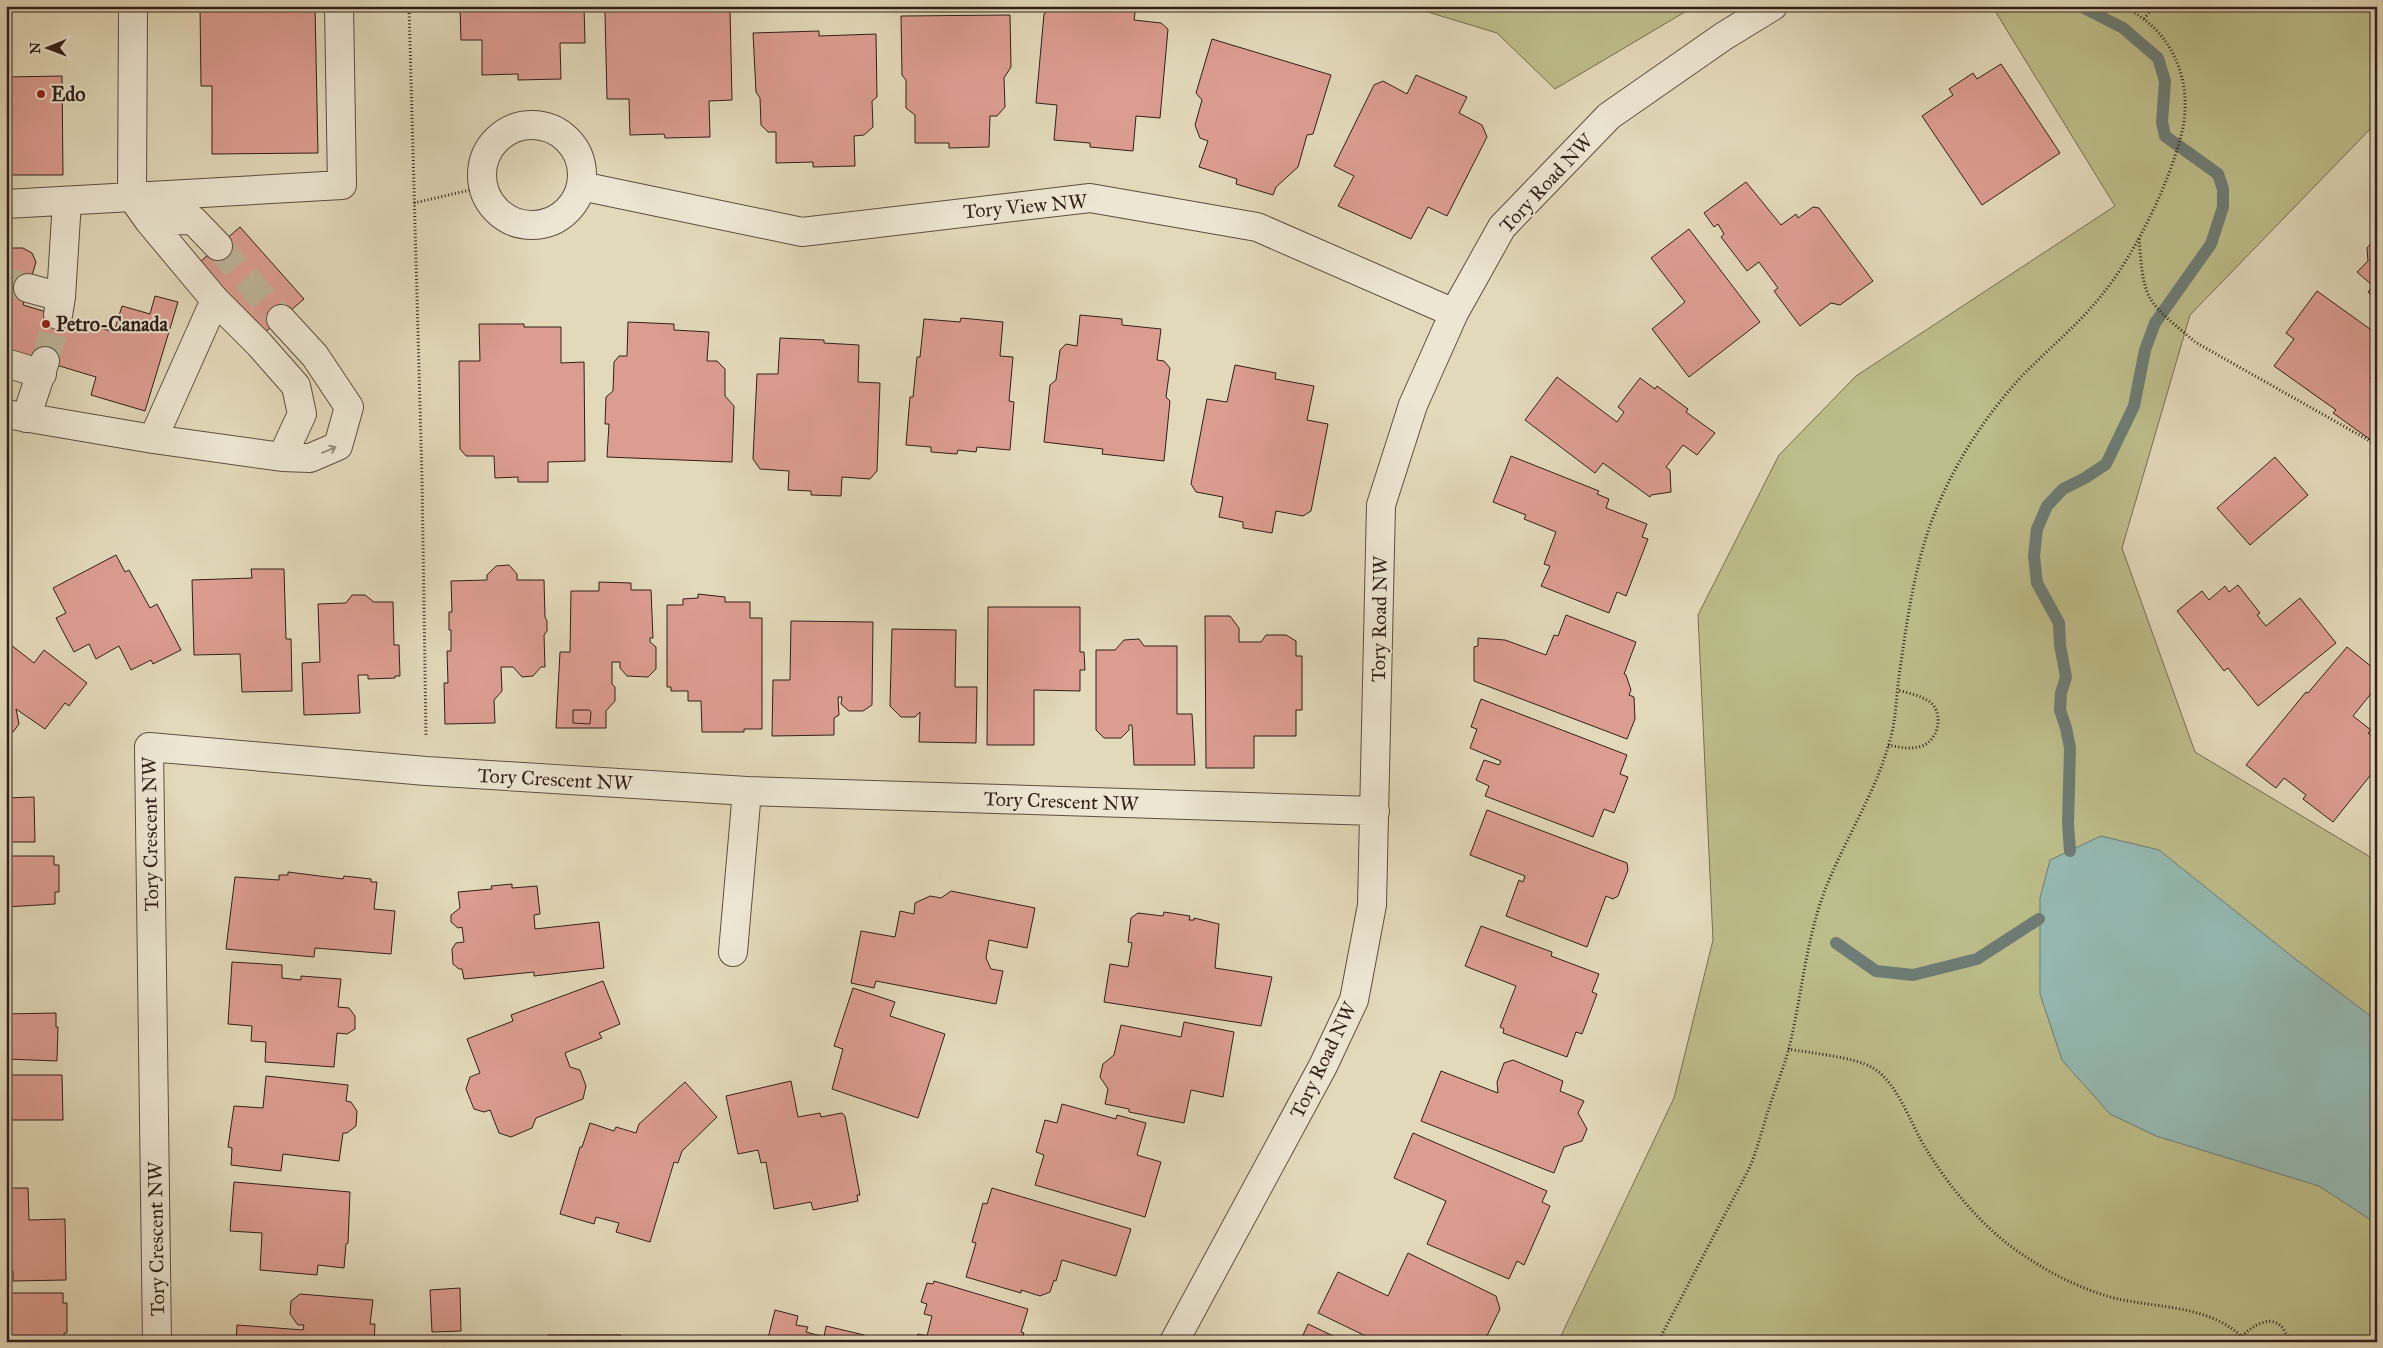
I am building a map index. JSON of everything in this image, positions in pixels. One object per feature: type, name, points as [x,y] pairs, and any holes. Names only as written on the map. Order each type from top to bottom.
[{"type":"street","points":[[132,6],[132,197],[149,221],[215,300],[259,344],[296,386],[302,414],[282,457]]},
{"type":"street","points":[[6,204],[342,185],[338,6]]},
{"type":"street","name":"Tory Road NW","points":[[1174,1342],[1323,1066],[1354,1000],[1372,905],[1381,505],[1413,405],[1454,313],[1502,227],[1609,116],[1724,36],[1773,6]]},
{"type":"street","points":[[525,125],[551,129],[566,138],[577,152],[582,168],[581,186],[576,200],[565,213],[550,222],[533,226],[516,223],[500,215],[490,203],[483,187],[482,170],[486,156],[495,142],[508,131],[525,125]]},
{"type":"street","name":"Tory View NW","points":[[581,186],[802,232],[1090,198],[1257,227],[1454,313]]},
{"type":"street","points":[[28,288],[60,306],[67,201]]},
{"type":"street","points":[[149,221],[193,220],[218,246]]},
{"type":"street","points":[[153,439],[215,300]]},
{"type":"street","points":[[9,364],[44,368],[16,416],[153,439],[282,457],[310,458],[338,446],[349,407],[315,356],[281,319]]},
{"type":"street","name":"Tory Crescent NW","points":[[157,1342],[149,747],[426,771],[747,791],[1375,811]]},
{"type":"street","points":[[733,952],[747,791]]},
{"type":"path","points":[[409,6],[423,488],[426,771]]},
{"type":"path","points":[[1658,1342],[1751,1162],[1788,1049],[1811,932],[1823,897],[1888,745],[1907,617],[1919,562],[1934,514],[1959,461],[1995,408],[2023,375],[2066,335],[2101,296],[2119,272],[2139,239],[2172,164],[2182,134],[2187,108],[2186,86],[2176,58],[2164,38],[2144,19],[2121,6]]},
{"type":"path","points":[[2144,19],[2154,6]]},
{"type":"path","points":[[414,204],[483,187]]},
{"type":"path","points":[[2139,239],[2143,275],[2150,298],[2172,322],[2195,342],[2377,445]]},
{"type":"path","points":[[1888,745],[1916,748],[1929,743],[1937,731],[1937,712],[1934,706],[1921,697],[1897,690]]},
{"type":"path","points":[[1788,1049],[1851,1061],[1873,1068],[1888,1082],[1927,1150],[1952,1186],[1979,1218],[2012,1247],[2051,1272],[2086,1289],[2116,1298],[2192,1311],[2219,1320],[2242,1336],[2247,1342]]},
{"type":"path","points":[[2242,1336],[2261,1321],[2270,1321],[2285,1330],[2289,1342]]},
{"type":"green space","points":[[1408,6],[1695,6],[1555,89],[1497,33]]},
{"type":"green space","points":[[1992,6],[2377,6],[2377,122],[2190,315],[2122,548],[2195,752],[2377,861],[2377,1342],[1558,1342],[1674,1098],[1713,940],[1698,615],[1779,455],[1856,376],[2115,206]]},
{"type":"water","points":[[2101,836],[2159,850],[2294,958],[2377,1021],[2377,1228],[2368,1218],[2319,1186],[2156,1136],[2110,1114],[2062,1060],[2040,994],[2040,898],[2050,860]]},
{"type":"building","points":[[200,6],[315,6],[318,153],[212,154],[212,86],[201,86]]},
{"type":"building","points":[[460,6],[584,6],[585,43],[560,43],[561,79],[518,80],[518,74],[482,75],[482,40],[461,40]]},
{"type":"building","points":[[610,6],[726,6],[730,10],[732,100],[709,101],[710,137],[665,138],[664,134],[630,135],[629,99],[607,99],[605,13]]},
{"type":"building","points":[[1054,6],[1079,9],[1079,6],[1136,6],[1134,20],[1161,23],[1168,29],[1160,118],[1136,116],[1133,151],[1090,147],[1090,143],[1054,140],[1057,105],[1036,103],[1044,14]]},
{"type":"building","points":[[1010,15],[1011,67],[1004,78],[1005,107],[997,116],[990,116],[989,147],[949,148],[949,143],[915,143],[915,115],[906,108],[906,80],[902,75],[901,16]]},
{"type":"building","points":[[819,31],[819,36],[876,34],[877,97],[872,101],[873,127],[864,135],[854,136],[855,166],[813,167],[813,162],[776,163],[776,132],[768,132],[761,125],[760,98],[756,92],[753,33]]},
{"type":"building","points":[[1212,39],[1331,75],[1313,134],[1307,135],[1298,167],[1276,187],[1273,195],[1236,184],[1237,179],[1199,167],[1208,141],[1200,138],[1195,125],[1202,100],[1196,93]]},
{"type":"building","points":[[2001,64],[2060,153],[1982,205],[1922,116],[1953,95],[1949,89],[1973,73],[1977,79]]},
{"type":"building","points":[[1416,75],[1467,97],[1459,113],[1482,125],[1487,137],[1447,216],[1428,207],[1411,239],[1338,206],[1354,176],[1334,166],[1374,85],[1383,81],[1407,94]]},
{"type":"building","points":[[62,76],[63,175],[6,175],[6,77]]},
{"type":"building","points":[[1746,182],[1781,225],[1796,214],[1798,218],[1813,207],[1819,208],[1873,281],[1840,305],[1831,303],[1800,326],[1774,291],[1778,288],[1759,262],[1747,271],[1721,237],[1724,234],[1718,224],[1714,227],[1704,213]]},
{"type":"building","points":[[240,227],[304,299],[263,334],[200,262]]},
{"type":"building","points":[[1689,229],[1760,322],[1689,377],[1652,329],[1685,302],[1651,258]]},
{"type":"building","points":[[2377,239],[2377,300],[2368,292],[2373,286],[2357,272],[2368,261],[2367,248]]},
{"type":"building","name":"Petro-Canada","points":[[8,248],[23,248],[32,253],[36,262],[23,305],[114,332],[122,306],[150,314],[155,296],[178,302],[145,411],[91,395],[96,377],[13,352],[6,374],[6,250]]},
{"type":"building","points":[[2317,291],[2377,334],[2377,368],[2370,378],[2377,383],[2375,443],[2333,413],[2336,410],[2274,366],[2294,339],[2286,333]]},
{"type":"building","points":[[1080,315],[1122,319],[1122,325],[1161,329],[1157,360],[1164,361],[1170,368],[1166,397],[1170,401],[1164,461],[1102,454],[1103,449],[1044,442],[1050,385],[1056,380],[1060,350],[1066,344],[1077,346]]},
{"type":"building","points":[[961,318],[1003,322],[1000,356],[1013,357],[1009,401],[1014,402],[1010,450],[977,447],[976,452],[958,450],[957,454],[931,452],[931,447],[906,445],[910,397],[913,397],[917,357],[920,357],[924,319],[960,322]]},
{"type":"building","points":[[628,322],[674,324],[674,330],[709,332],[707,361],[717,361],[725,369],[725,396],[734,406],[732,462],[607,457],[609,424],[605,424],[606,397],[613,391],[614,362],[619,356],[627,356]]},
{"type":"building","points":[[479,324],[524,324],[524,327],[561,327],[561,363],[584,362],[585,461],[548,462],[548,482],[518,482],[518,477],[495,478],[494,456],[466,456],[460,449],[459,361],[480,361]]},
{"type":"building","points":[[780,338],[824,340],[824,343],[859,345],[858,382],[880,383],[877,471],[870,479],[842,477],[841,496],[811,495],[811,491],[788,490],[789,471],[760,469],[753,459],[757,374],[778,374]]},
{"type":"building","points":[[1235,365],[1276,373],[1275,379],[1314,386],[1307,420],[1328,424],[1311,511],[1303,516],[1276,511],[1272,533],[1243,528],[1243,522],[1219,517],[1223,497],[1196,492],[1191,484],[1207,399],[1227,402]]},
{"type":"building","points":[[1557,377],[1617,422],[1624,412],[1618,407],[1640,378],[1655,389],[1657,386],[1688,409],[1686,412],[1715,433],[1697,455],[1683,445],[1666,467],[1670,470],[1671,492],[1651,495],[1650,497],[1603,463],[1595,473],[1525,420]]},
{"type":"building","points":[[1511,456],[1599,491],[1597,494],[1609,499],[1606,508],[1647,524],[1642,537],[1648,539],[1626,596],[1617,592],[1609,613],[1541,586],[1550,566],[1544,564],[1556,532],[1524,519],[1526,515],[1493,502]]},
{"type":"building","points":[[2275,457],[2308,495],[2250,545],[2217,508]]},
{"type":"building","points":[[116,555],[125,572],[129,570],[150,608],[157,604],[181,650],[153,664],[151,660],[131,670],[119,646],[96,659],[89,644],[74,652],[56,618],[66,613],[53,588]]},
{"type":"building","points":[[509,565],[517,574],[517,580],[544,580],[545,617],[547,621],[547,631],[544,635],[545,667],[541,667],[533,676],[522,677],[513,667],[501,667],[502,691],[494,700],[495,723],[445,724],[444,683],[448,683],[447,651],[451,651],[449,612],[452,612],[451,581],[487,580],[487,575],[496,566]]},
{"type":"building","points":[[251,569],[284,569],[286,639],[291,639],[292,691],[242,692],[240,654],[194,655],[192,580],[252,578]]},
{"type":"building","points":[[599,582],[631,583],[631,590],[651,590],[653,638],[650,638],[650,642],[656,647],[656,669],[648,677],[627,676],[620,668],[620,662],[612,662],[612,684],[615,687],[615,701],[606,711],[606,728],[556,728],[560,652],[570,652],[571,591],[599,591]]},
{"type":"building","points":[[2238,585],[2260,613],[2257,615],[2266,626],[2300,598],[2336,643],[2258,706],[2228,668],[2224,671],[2177,611],[2202,591],[2209,600],[2225,586],[2229,592]]},
{"type":"building","points":[[698,594],[725,597],[725,602],[750,602],[750,618],[762,618],[762,729],[744,729],[744,732],[702,732],[701,701],[688,701],[688,691],[671,691],[671,687],[667,687],[667,605],[683,605],[683,599],[698,598]]},
{"type":"building","points":[[352,595],[365,595],[374,602],[393,602],[394,645],[399,645],[400,676],[395,676],[395,678],[368,679],[368,675],[358,675],[360,713],[304,715],[302,663],[320,662],[318,604],[346,603]]},
{"type":"building","points":[[988,607],[1080,607],[1080,652],[1084,652],[1085,670],[1080,670],[1080,691],[1034,690],[1034,745],[987,745]]},
{"type":"building","points":[[1566,615],[1636,642],[1624,674],[1631,690],[1629,695],[1634,697],[1635,719],[1627,739],[1474,681],[1474,647],[1478,646],[1478,638],[1505,640],[1546,655],[1554,635],[1558,636]]},
{"type":"building","points":[[1205,616],[1230,616],[1239,628],[1239,642],[1261,642],[1266,635],[1286,635],[1296,641],[1296,656],[1302,656],[1302,710],[1296,710],[1296,736],[1254,736],[1254,768],[1206,768]]},
{"type":"building","points":[[791,621],[873,622],[872,705],[863,711],[849,711],[841,704],[842,697],[838,697],[839,715],[834,718],[834,735],[772,736],[773,680],[790,680]]},
{"type":"building","points":[[892,629],[956,630],[955,687],[977,687],[976,743],[919,742],[920,712],[915,717],[901,717],[890,706]]},
{"type":"building","points":[[1139,639],[1144,646],[1177,646],[1177,714],[1192,714],[1195,765],[1134,765],[1132,725],[1129,725],[1129,730],[1121,738],[1104,738],[1096,730],[1096,650],[1115,650],[1124,640]]},
{"type":"building","points":[[6,641],[34,663],[44,650],[87,683],[69,706],[65,703],[45,729],[16,709],[19,724],[13,732],[6,733]]},
{"type":"building","points":[[2347,647],[2377,671],[2377,686],[2353,716],[2371,730],[2368,733],[2377,740],[2377,767],[2333,822],[2303,799],[2306,795],[2284,778],[2276,788],[2246,765],[2306,692],[2308,693]]},
{"type":"building","points":[[1481,699],[1627,755],[1620,774],[1628,777],[1614,813],[1604,809],[1593,837],[1485,796],[1489,786],[1476,780],[1484,760],[1499,765],[1501,761],[1470,748],[1477,729],[1471,727]]},
{"type":"building","points":[[573,710],[589,710],[591,712],[590,724],[573,723]]},
{"type":"building","points":[[34,797],[35,842],[6,842],[6,798]]},
{"type":"building","points":[[1487,810],[1627,863],[1628,870],[1618,896],[1613,899],[1606,896],[1587,947],[1506,916],[1519,880],[1523,882],[1525,876],[1470,855]]},
{"type":"building","points":[[6,856],[54,856],[54,865],[59,865],[59,892],[55,892],[55,904],[6,907]]},
{"type":"building","points":[[288,872],[343,879],[344,876],[371,879],[371,882],[377,882],[374,909],[395,911],[391,954],[315,948],[314,957],[226,949],[235,877],[279,880],[279,875],[288,875]]},
{"type":"building","points":[[512,884],[512,888],[537,886],[540,914],[534,915],[535,929],[599,922],[604,968],[534,976],[534,972],[464,979],[462,969],[453,964],[452,949],[456,943],[464,942],[462,927],[458,928],[451,922],[451,915],[460,908],[458,892],[492,889],[491,886]]},
{"type":"building","points":[[951,891],[1035,908],[1027,948],[989,940],[986,958],[991,969],[1003,971],[996,1004],[876,981],[874,988],[851,983],[861,931],[895,937],[900,911],[914,914],[915,903],[930,896],[941,898]]},
{"type":"building","points":[[1164,912],[1190,916],[1189,920],[1194,920],[1194,918],[1219,924],[1215,968],[1272,977],[1261,1026],[1104,1002],[1110,964],[1128,967],[1132,943],[1128,942],[1131,918],[1138,913],[1163,916]]},
{"type":"building","points":[[1481,926],[1552,952],[1551,956],[1599,974],[1592,992],[1597,994],[1582,1034],[1576,1032],[1567,1057],[1503,1033],[1504,1029],[1500,1027],[1516,986],[1465,966]]},
{"type":"building","points":[[232,962],[282,965],[282,978],[301,980],[301,976],[341,979],[338,1007],[349,1008],[355,1016],[355,1029],[347,1034],[337,1033],[334,1067],[265,1062],[266,1042],[251,1041],[252,1026],[228,1024]]},
{"type":"building","points":[[603,981],[620,1024],[599,1033],[602,1038],[565,1053],[570,1067],[580,1070],[586,1086],[583,1099],[536,1118],[532,1128],[511,1137],[499,1133],[490,1110],[484,1112],[474,1109],[466,1089],[470,1077],[480,1073],[467,1039],[513,1021],[511,1015]]},
{"type":"building","points":[[853,988],[895,1002],[890,1016],[945,1034],[918,1118],[832,1089],[843,1049],[834,1046]]},
{"type":"building","points":[[56,1013],[56,1027],[58,1027],[57,1061],[6,1059],[6,1014]]},
{"type":"building","points":[[1184,1022],[1234,1032],[1223,1097],[1191,1090],[1184,1123],[1129,1112],[1129,1109],[1105,1104],[1108,1089],[1100,1077],[1103,1064],[1114,1055],[1121,1025],[1181,1037]]},
{"type":"building","points":[[1513,1060],[1563,1081],[1560,1091],[1584,1101],[1578,1113],[1587,1129],[1582,1141],[1564,1147],[1554,1173],[1421,1121],[1441,1071],[1498,1093],[1497,1082],[1504,1063]]},
{"type":"building","points":[[6,1075],[62,1075],[63,1120],[6,1120]]},
{"type":"building","points":[[266,1076],[348,1085],[346,1101],[351,1102],[357,1111],[356,1126],[347,1133],[343,1133],[339,1161],[283,1154],[281,1171],[231,1165],[232,1148],[228,1147],[234,1106],[263,1108]]},
{"type":"building","points":[[791,1081],[798,1117],[820,1113],[821,1117],[842,1113],[845,1116],[860,1195],[857,1195],[858,1201],[813,1210],[811,1202],[774,1209],[766,1162],[761,1163],[758,1150],[738,1154],[726,1096]]},
{"type":"building","points":[[685,1082],[717,1117],[682,1151],[678,1163],[674,1162],[650,1242],[616,1232],[619,1223],[596,1217],[594,1224],[560,1214],[580,1147],[582,1147],[590,1123],[614,1131],[616,1127],[636,1133],[639,1124]]},
{"type":"building","points":[[1062,1104],[1116,1119],[1117,1115],[1146,1123],[1137,1155],[1161,1162],[1145,1217],[1035,1185],[1044,1155],[1036,1152],[1045,1120],[1057,1123]]},
{"type":"building","points":[[1413,1133],[1547,1191],[1542,1202],[1550,1206],[1524,1265],[1517,1261],[1509,1279],[1427,1244],[1446,1201],[1394,1178]]},
{"type":"building","points":[[234,1182],[350,1192],[348,1243],[346,1244],[344,1268],[318,1265],[317,1275],[260,1270],[262,1233],[230,1231]]},
{"type":"building","points":[[6,1188],[28,1188],[29,1220],[65,1219],[66,1280],[13,1281],[13,1271],[6,1271]]},
{"type":"building","points":[[992,1188],[1131,1229],[1116,1276],[1062,1260],[1056,1281],[1054,1280],[1050,1292],[1040,1296],[1021,1290],[1021,1293],[966,1277],[976,1243],[972,1242],[983,1203],[987,1204]]},
{"type":"building","points":[[1408,1253],[1496,1296],[1500,1309],[1484,1342],[1378,1342],[1318,1313],[1338,1272],[1388,1296]]},
{"type":"building","points":[[934,1281],[1028,1309],[1021,1332],[1024,1333],[1021,1342],[916,1342],[918,1334],[927,1336],[932,1316],[924,1314],[927,1304],[921,1302],[927,1283],[933,1284]]},
{"type":"building","points":[[460,1288],[461,1331],[432,1332],[430,1290]]},
{"type":"building","points":[[6,1293],[63,1293],[63,1303],[67,1303],[67,1333],[64,1333],[64,1342],[6,1342]]},
{"type":"building","points":[[300,1294],[373,1300],[370,1324],[375,1324],[374,1342],[236,1342],[237,1325],[303,1330],[304,1325],[298,1325],[290,1314],[291,1301]]},
{"type":"building","points":[[775,1310],[798,1316],[796,1325],[808,1327],[806,1332],[824,1337],[826,1326],[864,1335],[862,1342],[767,1342]]},
{"type":"building","points":[[1308,1324],[1346,1342],[1300,1342]]},
{"type":"building","points":[[548,1335],[621,1335],[621,1342],[548,1342]]},
{"type":"waterway","points":[[2070,851],[2068,824],[2070,748],[2060,710],[2061,693],[2066,677],[2060,645],[2059,623],[2037,583],[2034,556],[2037,529],[2047,506],[2063,489],[2085,478],[2106,464],[2134,406],[2145,350],[2155,323],[2211,244],[2223,207],[2223,189],[2218,174],[2165,136],[2162,122],[2165,81],[2158,58],[2123,28],[2084,8]]},
{"type":"waterway","points":[[1836,943],[1876,971],[1913,975],[1977,959],[2039,919]]},
{"type":"tunnel","points":[[218,246],[281,319]]},
{"type":"tunnel","points":[[6,282],[28,288]]},
{"type":"tunnel","points":[[45,361],[58,315]]},
{"type":"place","name":"Edo","points":[[41,94]]},
{"type":"place","name":"Petro-Canada","points":[[46,324]]}]
